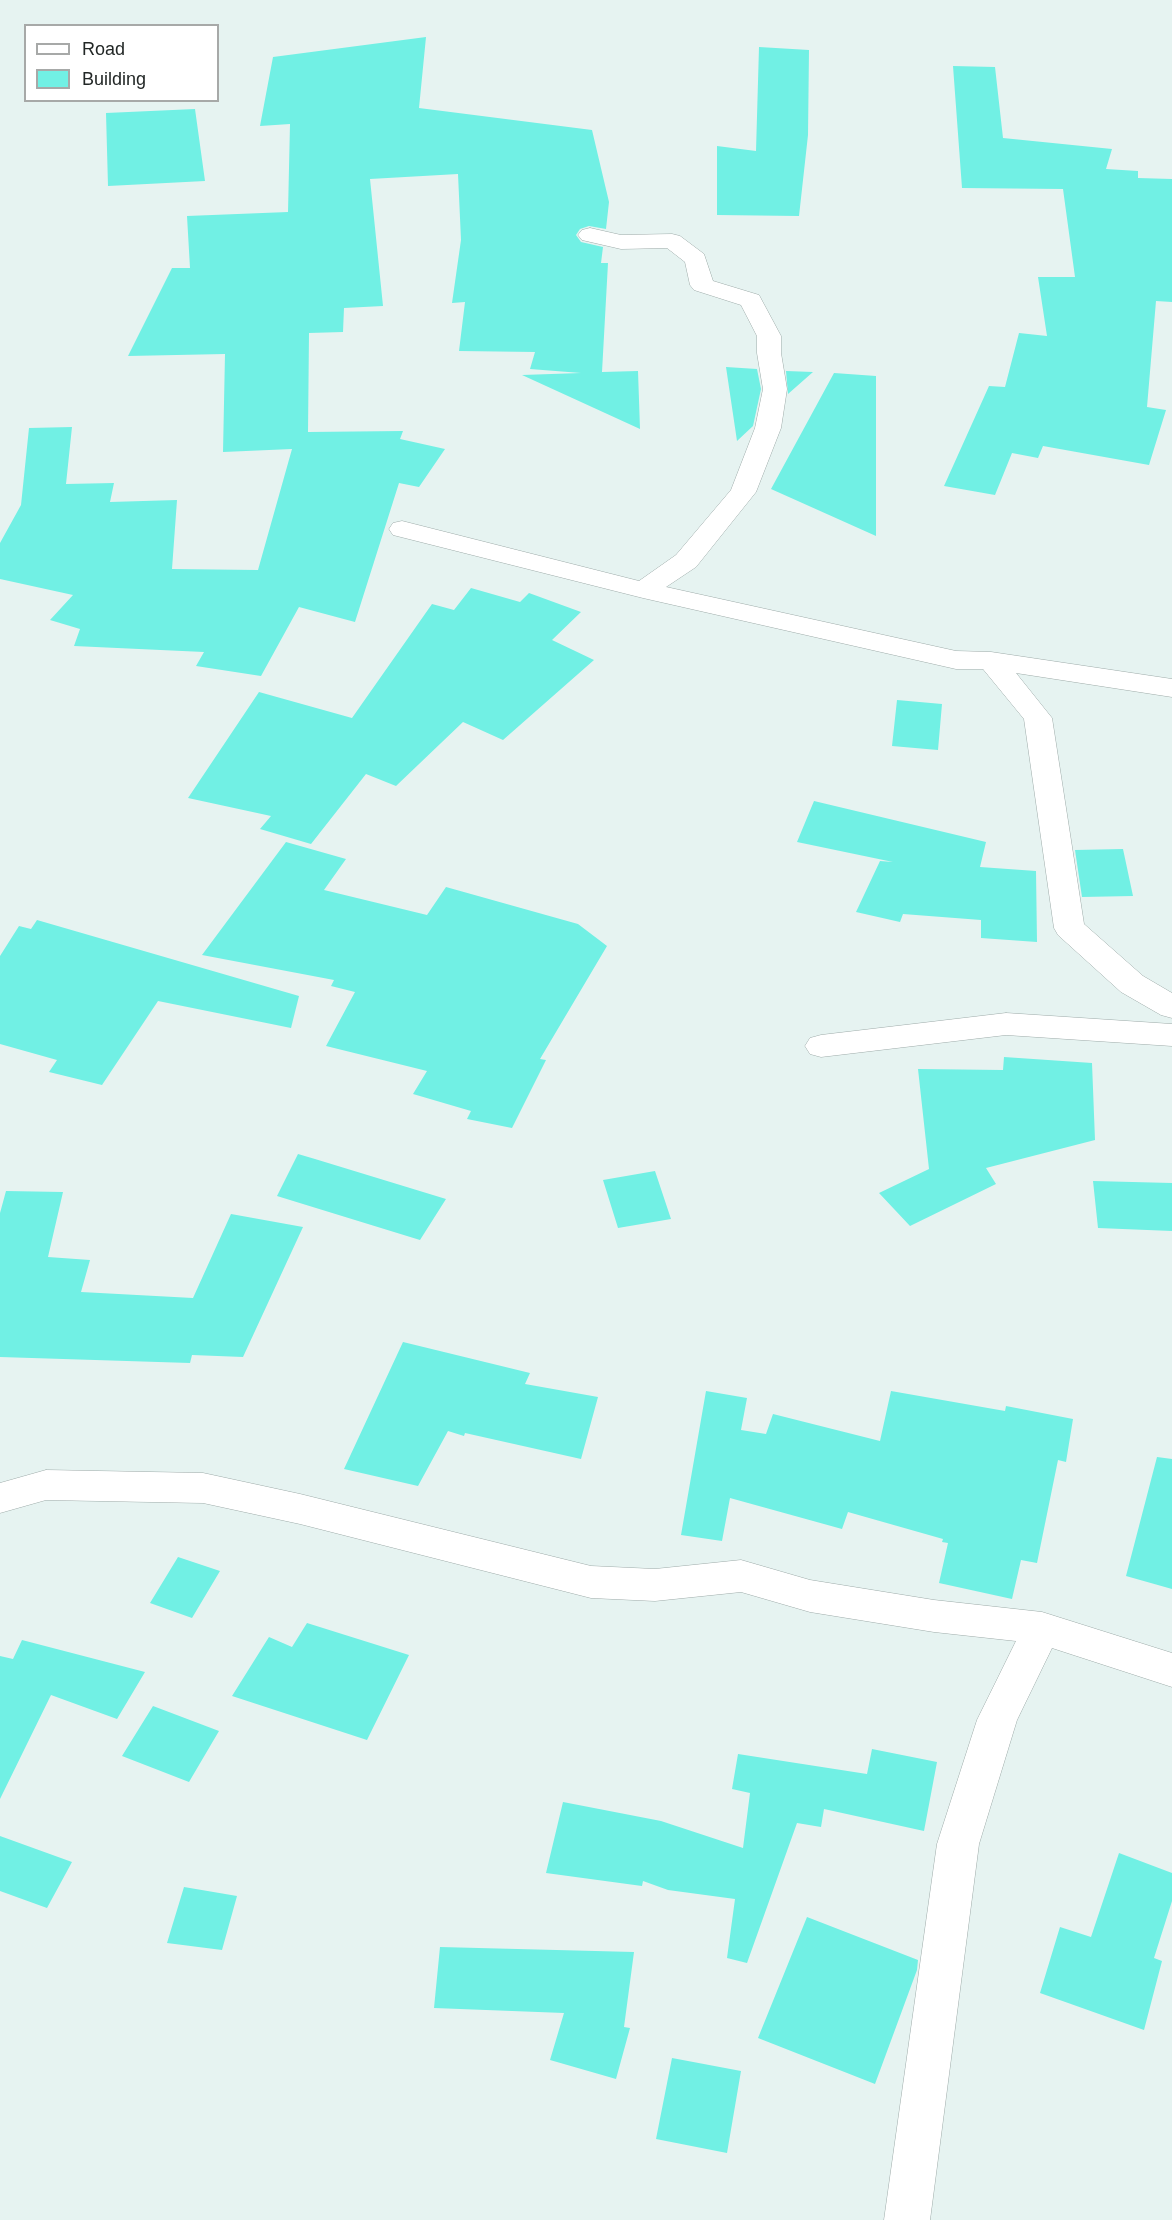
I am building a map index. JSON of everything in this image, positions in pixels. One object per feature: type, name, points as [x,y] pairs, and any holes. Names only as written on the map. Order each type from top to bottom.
[{"type":"street","points":[[590,236],[621,242],[672,241],[696,259],[702,285],[751,300],[770,336],[769,353],[775,390],[768,428],[743,492],[686,561],[643,590]]},
{"type":"street","points":[[402,529],[643,590],[956,660],[991,661],[1172,688]]},
{"type":"street","points":[[991,661],[1038,718],[1069,928],[1132,984],[1172,1007]]},
{"type":"street","points":[[821,1046],[1006,1023],[1172,1035]]},
{"type":"street","points":[[0,1479],[46,1485],[203,1488],[300,1509],[591,1582],[655,1585],[741,1576],[810,1596],[934,1616],[1042,1628],[1172,1670]]},
{"type":"street","points":[[0,1498],[46,1485]]},
{"type":"street","points":[[907,2220],[957,1844],[997,1720],[1042,1628]]},
{"type":"building","points":[[426,37],[419,108],[592,130],[609,202],[606,229],[589,226],[580,229],[576,235],[581,242],[603,247],[601,263],[608,263],[602,372],[638,371],[640,429],[522,375],[581,373],[530,369],[535,352],[459,351],[465,302],[452,303],[461,240],[458,174],[370,179],[383,306],[344,308],[343,332],[309,333],[308,432],[403,431],[400,439],[445,449],[419,487],[399,483],[355,622],[299,607],[261,676],[196,666],[204,652],[74,646],[80,629],[50,620],[73,595],[0,579],[0,543],[21,505],[29,428],[72,427],[66,484],[114,483],[110,502],[177,500],[172,569],[258,570],[292,449],[223,452],[225,354],[128,356],[172,268],[190,268],[187,216],[288,212],[290,124],[260,126],[273,57]]},
{"type":"building","points":[[759,47],[809,50],[808,135],[799,216],[717,215],[717,146],[756,151]]},
{"type":"building","points":[[953,66],[995,67],[1003,138],[1112,149],[1106,169],[1138,171],[1138,178],[1172,179],[1172,302],[1156,301],[1147,407],[1166,410],[1149,465],[1043,446],[1038,458],[1012,453],[995,495],[944,486],[989,386],[1005,387],[1019,333],[1047,336],[1038,277],[1075,277],[1063,189],[962,188]]},
{"type":"building","points":[[195,109],[205,181],[108,186],[106,113]]},
{"type":"building","points":[[726,367],[757,369],[761,389],[753,426],[737,441]]},
{"type":"building","points":[[786,371],[813,372],[788,394]]},
{"type":"building","points":[[834,373],[876,376],[876,536],[771,489]]},
{"type":"building","points":[[471,588],[520,602],[529,593],[581,612],[552,640],[594,660],[503,740],[463,722],[396,786],[366,774],[311,844],[260,829],[271,816],[188,798],[259,692],[352,718],[432,604],[454,610]]},
{"type":"building","points":[[897,700],[942,704],[938,750],[892,746]]},
{"type":"building","points":[[814,801],[986,842],[980,867],[1036,871],[1037,942],[981,938],[981,920],[903,914],[900,922],[856,912],[880,861],[893,862],[797,842]]},
{"type":"building","points":[[286,842],[346,859],[324,890],[427,915],[446,887],[578,924],[607,946],[540,1059],[546,1060],[512,1128],[467,1119],[471,1111],[413,1094],[427,1071],[326,1046],[355,992],[331,986],[334,980],[202,955]]},
{"type":"building","points":[[1123,849],[1133,896],[1082,897],[1075,850]]},
{"type":"building","points":[[37,920],[299,996],[291,1028],[158,1001],[102,1085],[49,1072],[57,1060],[0,1044],[0,956],[19,926],[31,929]]},
{"type":"building","points":[[1004,1057],[1092,1063],[1095,1140],[986,1168],[996,1184],[910,1226],[879,1193],[929,1169],[918,1069],[1003,1070]]},
{"type":"building","points":[[298,1154],[446,1199],[420,1240],[277,1196]]},
{"type":"building","points":[[655,1171],[671,1219],[618,1228],[603,1180]]},
{"type":"building","points":[[1093,1181],[1172,1183],[1172,1231],[1098,1228]]},
{"type":"building","points":[[6,1191],[63,1192],[48,1257],[90,1260],[81,1292],[193,1298],[231,1214],[303,1227],[243,1357],[192,1355],[190,1363],[0,1357],[0,1213]]},
{"type":"building","points":[[403,1342],[530,1373],[525,1384],[598,1397],[581,1459],[448,1431],[418,1486],[344,1469]]},
{"type":"building","points":[[706,1391],[747,1398],[741,1430],[766,1434],[773,1414],[880,1441],[891,1391],[1005,1411],[1006,1406],[1073,1419],[1066,1462],[1058,1460],[1037,1563],[1021,1560],[1012,1599],[939,1583],[948,1543],[942,1542],[943,1539],[848,1512],[842,1529],[730,1498],[722,1541],[681,1535]]},
{"type":"building","points":[[1157,1457],[1172,1459],[1172,1589],[1126,1576]]},
{"type":"building","points":[[178,1557],[220,1571],[192,1618],[150,1603]]},
{"type":"building","points":[[307,1623],[409,1655],[367,1740],[232,1696],[269,1637],[292,1647]]},
{"type":"building","points":[[22,1640],[145,1672],[117,1719],[51,1695],[0,1799],[0,1656],[13,1659]]},
{"type":"building","points":[[153,1706],[219,1731],[189,1782],[122,1756]]},
{"type":"building","points":[[872,1749],[937,1762],[924,1831],[824,1809],[821,1827],[797,1823],[747,1963],[727,1958],[735,1899],[668,1890],[643,1881],[642,1886],[546,1873],[563,1802],[661,1821],[743,1848],[750,1793],[732,1789],[738,1754],[867,1774]]},
{"type":"building","points":[[0,1836],[72,1862],[47,1908],[0,1891]]},
{"type":"building","points":[[1119,1853],[1172,1873],[1172,1901],[1154,1958],[1162,1961],[1144,2030],[1040,1993],[1060,1927],[1091,1937]]},
{"type":"building","points":[[184,1887],[237,1896],[222,1950],[167,1943]]},
{"type":"building","points":[[807,1917],[918,1960],[917,1970],[875,2084],[758,2038]]},
{"type":"building","points":[[440,1947],[634,1952],[624,2027],[630,2028],[616,2079],[550,2060],[564,2013],[434,2008]]},
{"type":"building","points":[[672,2058],[741,2071],[727,2153],[656,2139]]}]
